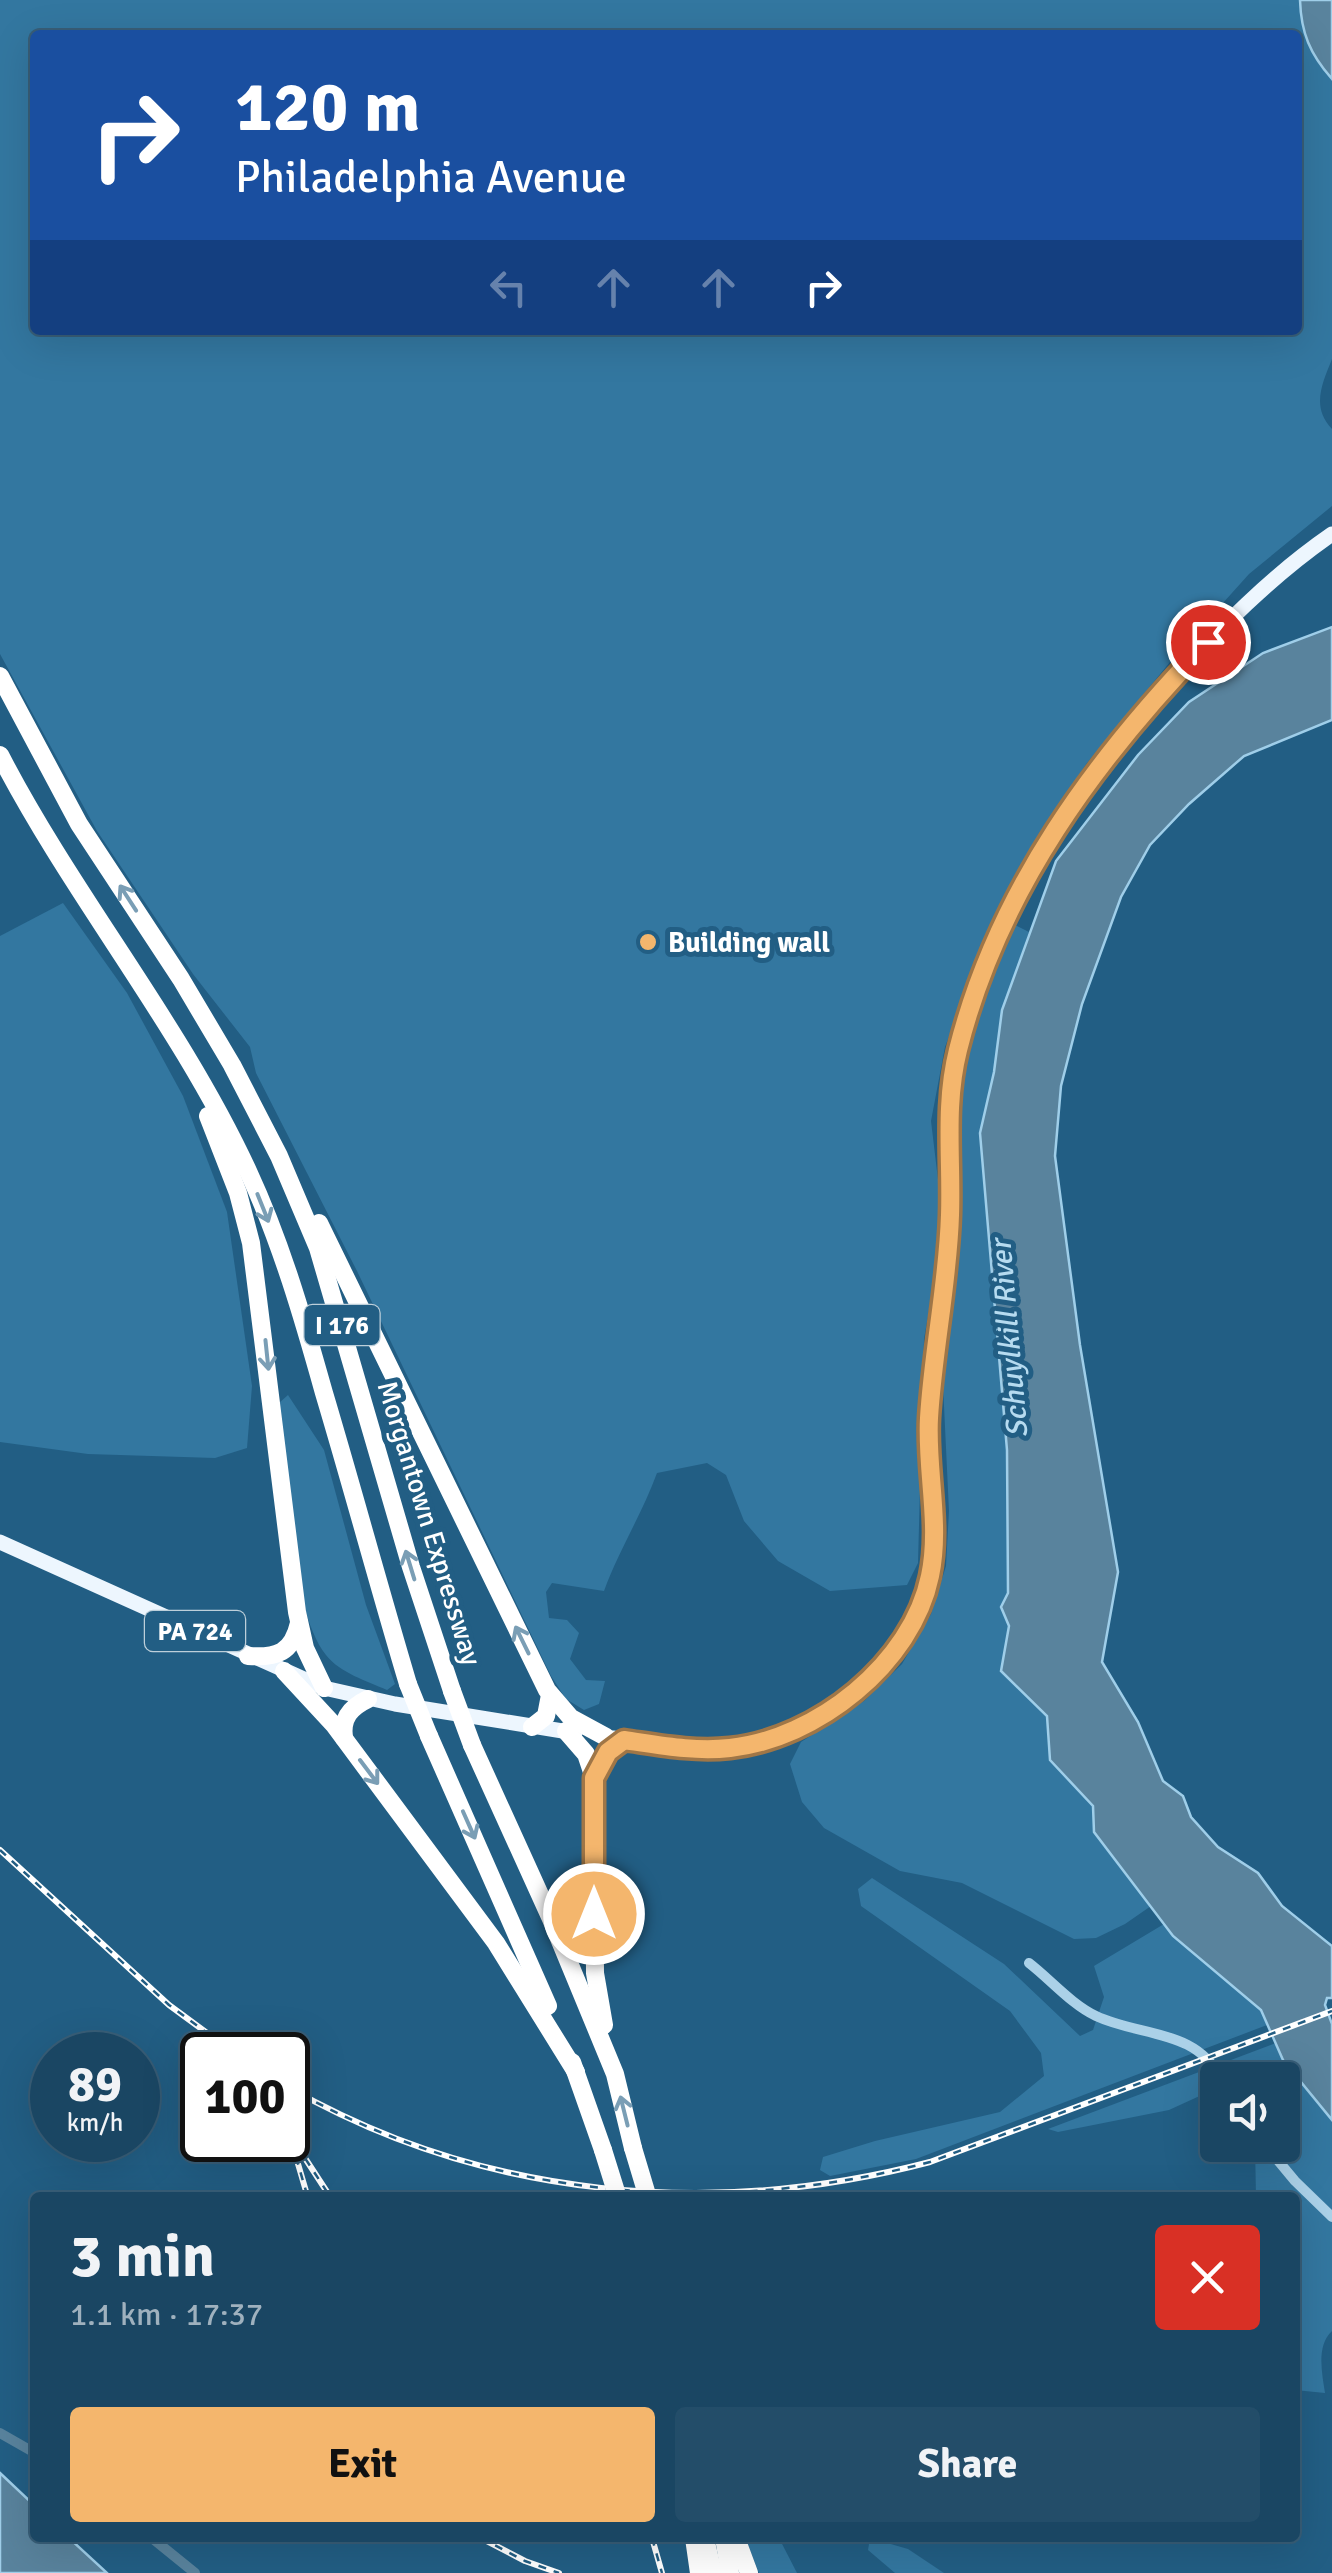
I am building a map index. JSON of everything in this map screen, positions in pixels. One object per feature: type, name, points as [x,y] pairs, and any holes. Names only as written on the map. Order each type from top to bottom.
[{"type":"highway","name":"Morgantown Expressway","points":[[0,676],[79,824],[181,979],[232,1065],[318,1248],[410,1567],[452,1691],[614,2074],[646,2192]]},
{"type":"highway","name":"I 176","points":[[0,755],[48,843],[204,1084],[249,1172],[284,1261],[408,1684],[576,2072],[616,2192]]},
{"type":"highway","points":[[181,979],[254,1091],[550,1695],[570,1718],[615,1739],[594,1778]]},
{"type":"highway","points":[[149,1000],[214,1127],[251,1243],[299,1622],[309,1658],[324,1688]]},
{"type":"highway","points":[[248,1656],[271,1657],[285,1652],[295,1638],[299,1622]]},
{"type":"highway","points":[[284,1671],[344,1738],[496,1944],[576,2072]]},
{"type":"highway","points":[[532,1727],[546,1716],[550,1695]]},
{"type":"highway","points":[[344,1738],[347,1715],[368,1700]]},
{"type":"highway","points":[[566,1731],[586,1754],[594,1778],[596,1987],[614,2074]]},
{"type":"highway","points":[[695,2542],[699,2573]]},
{"type":"highway","points":[[707,2542],[713,2573]]},
{"type":"highway","points":[[725,2542],[730,2573]]},
{"type":"highway","points":[[737,2542],[749,2573]]},
{"type":"main road","name":"PA 724","points":[[0,1542],[248,1656],[324,1688],[368,1700],[673,1747],[731,1748],[794,1730],[844,1702],[862,1688],[916,1616],[933,1560],[929,1421],[949,1238],[948,1110],[958,1049],[992,954],[1039,853],[1116,748],[1226,624],[1277,576],[1332,534]]},
{"type":"street","points":[[1029,1963],[1095,2015],[1178,2038],[1209,2062]]},
{"type":"street","points":[[1279,2162],[1332,2217]]},
{"type":"shaded area","points":[[0,0],[1310,0],[1332,57],[1332,359],[1320,404],[1332,429],[1332,506],[1249,574],[1170,662],[1087,763],[1041,831],[1001,904],[945,1047],[931,1121],[939,1188],[939,1253],[924,1339],[918,1563],[907,1585],[830,1591],[778,1561],[744,1521],[726,1475],[707,1463],[657,1473],[604,1591],[552,1583],[546,1592],[549,1618],[567,1620],[579,1633],[570,1659],[586,1680],[605,1681],[599,1704],[584,1710],[566,1699],[551,1676],[357,1271],[256,1073],[250,1047],[193,974],[97,831],[0,654]]},
{"type":"shaded area","points":[[63,903],[127,993],[183,1096],[227,1212],[252,1386],[247,1448],[215,1458],[88,1454],[0,1442],[0,936]]},
{"type":"shaded area","points":[[1011,923],[1029,932],[1002,1010],[994,1072],[980,1133],[1007,1450],[1008,1593],[1002,1607],[1009,1625],[1001,1671],[1047,1717],[1050,1760],[1093,1806],[1130,1878],[1151,1906],[1096,1938],[1074,1939],[962,1883],[900,1871],[824,1828],[802,1802],[790,1764],[801,1742],[864,1701],[902,1664],[931,1614],[946,1566],[949,1511],[943,1385],[956,1242],[958,1183],[954,1129],[962,1062]]},
{"type":"shaded area","points":[[288,1395],[324,1450],[366,1605],[395,1684],[387,1690],[354,1676],[326,1655],[304,1605],[291,1535],[279,1403]]},
{"type":"shaded area","points":[[872,1878],[1004,1964],[1080,2036],[1093,2030],[1104,1997],[1094,1966],[1164,1924],[1173,1936],[1261,2010],[1267,2025],[916,2159],[830,2176],[820,2170],[823,2157],[1000,2112],[1044,2076],[1041,2053],[1010,2011],[861,1906],[858,1889]]},
{"type":"shaded area","points":[[1276,2043],[1285,2062],[1226,2062]]},
{"type":"shaded area","points":[[1200,2072],[1200,2096],[1169,2110],[1058,2132],[1048,2129]]},
{"type":"shaded area","points":[[1300,2081],[1332,2120],[1332,2331],[1322,2352],[1325,2393],[1300,2390],[1300,2192],[1256,2192],[1255,2162],[1300,2162]]},
{"type":"shaded area","points":[[747,2542],[781,2542],[797,2573],[759,2573]]},
{"type":"shaded area","points":[[869,2542],[908,2549],[944,2573],[895,2573],[868,2550]]},
{"type":"water","points":[[1300,0],[1332,0],[1332,79],[1308,42]]},
{"type":"water","name":"Schuylkill River","points":[[1332,627],[1332,720],[1244,756],[1150,845],[1121,897],[1082,1004],[1061,1086],[1055,1156],[1080,1345],[1118,1572],[1102,1662],[1138,1722],[1163,1781],[1183,1796],[1191,1817],[1218,1847],[1258,1873],[1282,1906],[1332,1946],[1332,1998],[1327,1998],[1325,2005],[1332,2024],[1332,2120],[1300,2081],[1300,2062],[1283,2060],[1261,2010],[1173,1936],[1094,1832],[1093,1806],[1050,1760],[1047,1716],[1001,1671],[1009,1626],[1001,1607],[1008,1593],[1007,1450],[980,1133],[994,1072],[1002,1010],[1056,861],[1138,755],[1189,702],[1263,653]]},
{"type":"water","points":[[0,2473],[30,2501],[30,2542],[73,2542],[107,2573],[0,2573]]},
{"type":"waterway","points":[[0,2433],[30,2450]]},
{"type":"waterway","points":[[157,2542],[195,2573]]},
{"type":"railway","points":[[0,1850],[169,2005],[206,2032]]},
{"type":"railway","points":[[711,2192],[848,2180],[930,2162],[1332,2011]]},
{"type":"railway","points":[[310,2098],[363,2125],[440,2154],[520,2175],[601,2188],[667,2192]]},
{"type":"railway","points":[[297,2162],[306,2192]]},
{"type":"railway","points":[[308,2162],[327,2192]]},
{"type":"railway","points":[[489,2542],[559,2573]]},
{"type":"railway","points":[[653,2542],[662,2573]]},
{"type":"place","name":"Building wall","points":[[648,942]]},
{"type":"route","points":[[594,1914],[594,1778],[608,1752],[624,1740],[696,1749],[731,1748],[794,1730],[862,1688],[916,1616],[933,1560],[929,1421],[949,1238],[948,1110],[958,1049],[1005,921],[1052,832],[1127,734],[1208,642]]}]
